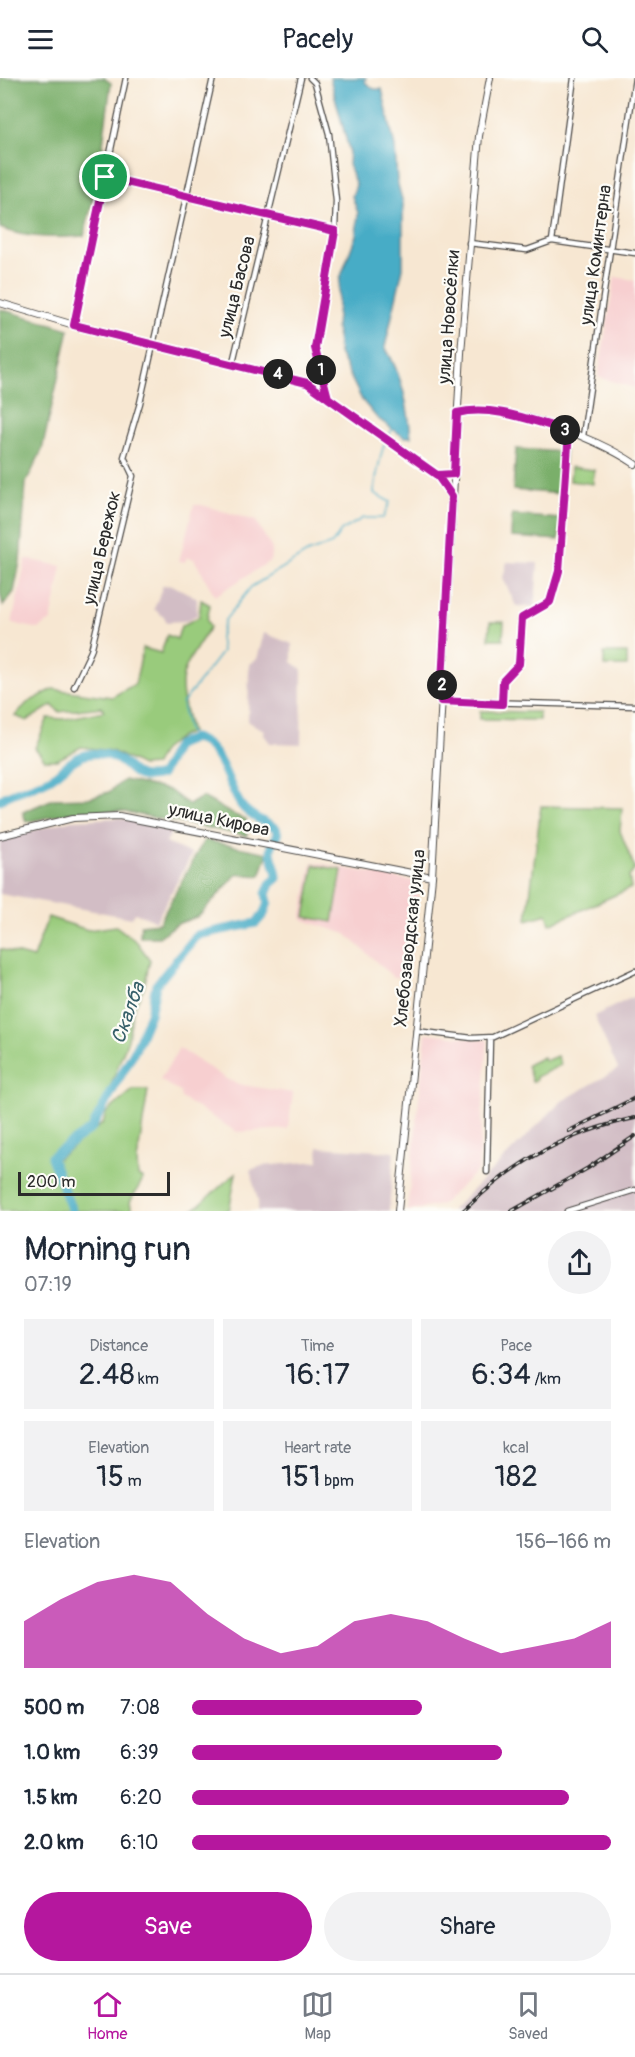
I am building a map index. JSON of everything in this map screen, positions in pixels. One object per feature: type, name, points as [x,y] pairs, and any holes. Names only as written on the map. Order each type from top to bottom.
[{"type":"street","points":[[74,325],[126,78]]},
{"type":"street","name":"улица Бережок","points":[[74,687],[91,651],[133,476],[124,457],[153,344],[213,78]]},
{"type":"street","name":"улица Басова","points":[[233,362],[301,78]]},
{"type":"street","points":[[310,78],[315,83],[329,134],[336,201],[335,231],[315,348],[328,398]]},
{"type":"street","name":"улица Новосёлки","points":[[443,668],[469,243],[482,107],[490,78]]},
{"type":"street","points":[[552,241],[574,78]]},
{"type":"street","name":"улица Коминтерна","points":[[583,436],[635,78]]},
{"type":"street","points":[[105,177],[335,231]]},
{"type":"street","points":[[469,243],[527,250],[552,241],[635,253]]},
{"type":"street","points":[[0,303],[74,325],[233,362],[307,383],[437,475],[452,496]]},
{"type":"street","points":[[457,413],[477,411],[506,415],[569,431],[605,445],[635,464]]},
{"type":"street","points":[[502,704],[503,681],[519,664],[522,618],[550,602],[560,559],[569,431]]},
{"type":"street","points":[[437,475],[454,474]]},
{"type":"street","name":"Хлебозаводская улица","points":[[398,1211],[432,877],[443,668]]},
{"type":"street","points":[[441,701],[635,706]]},
{"type":"street","name":"улица Кирова","points":[[0,836],[74,818],[119,816],[432,877]]},
{"type":"street","points":[[415,1031],[490,1038],[635,971]]},
{"type":"street","points":[[487,1172],[490,1038]]},
{"type":"street","points":[[567,1211],[635,1190]]},
{"type":"shaded area","points":[[615,277],[635,280],[635,388],[598,377]]},
{"type":"shaded area","points":[[194,505],[202,505],[256,521],[272,549],[270,561],[215,596],[194,559],[187,557],[185,562],[179,561]]},
{"type":"shaded area","points":[[26,559],[62,566],[51,621],[38,629],[12,623]]},
{"type":"shaded area","points":[[507,562],[538,563],[535,607],[516,606],[503,578]]},
{"type":"shaded area","points":[[163,585],[174,586],[197,598],[197,615],[186,621],[166,622],[165,618],[154,609]]},
{"type":"shaded area","points":[[264,633],[292,644],[292,662],[302,669],[301,744],[270,743],[264,735],[264,730],[248,722],[249,664],[257,659]]},
{"type":"shaded area","points":[[118,818],[174,827],[166,843],[192,854],[156,921],[135,913],[132,918],[0,894],[0,839],[72,820]]},
{"type":"shaded area","points":[[312,862],[420,882],[408,977],[393,977],[346,934],[301,919]]},
{"type":"shaded area","points":[[635,996],[635,1211],[451,1211],[562,1101],[618,1069],[594,1016]]},
{"type":"shaded area","points":[[426,1033],[488,1040],[478,1170],[441,1205],[407,1211]]},
{"type":"shaded area","points":[[179,1048],[228,1080],[242,1085],[293,1093],[288,1129],[237,1132],[181,1098],[180,1092],[160,1080]]},
{"type":"shaded area","points":[[318,1147],[394,1152],[389,1211],[258,1211],[258,1201],[250,1170],[262,1166],[319,1161]]},
{"type":"green space","points":[[0,78],[104,78],[111,83],[101,159],[92,166],[99,175],[84,236],[31,236],[0,228]]},
{"type":"green space","points":[[0,309],[69,329],[42,450],[26,483],[20,562],[14,592],[3,606],[0,592]]},
{"type":"green space","points":[[516,449],[565,452],[562,494],[513,490]]},
{"type":"green space","points":[[571,467],[594,470],[593,484],[570,481]]},
{"type":"green space","points":[[512,515],[560,519],[559,540],[511,537]]},
{"type":"green space","points":[[201,600],[210,605],[207,620],[210,627],[191,656],[183,676],[182,686],[191,732],[169,745],[161,753],[155,765],[142,766],[112,751],[81,747],[57,760],[45,760],[35,748],[48,718],[65,719],[104,711],[102,707],[59,712],[52,705],[27,721],[15,716],[27,703],[53,689],[112,697],[135,684],[143,648],[161,653],[167,635],[177,639],[181,626],[199,617]]},
{"type":"green space","points":[[490,622],[504,622],[503,639],[489,639]]},
{"type":"green space","points":[[604,653],[627,653],[627,666],[604,666]]},
{"type":"green space","points":[[480,711],[539,712],[539,720],[480,719]]},
{"type":"green space","points":[[124,780],[169,790],[189,805],[202,797],[246,819],[248,836],[120,811],[73,812],[26,822],[23,812],[53,799],[88,798],[109,792]]},
{"type":"green space","points":[[541,806],[622,808],[620,831],[635,869],[629,877],[631,888],[550,924],[547,914],[527,920]]},
{"type":"green space","points":[[204,840],[268,853],[260,876],[237,874],[199,916],[177,924],[159,937],[140,937],[141,925],[159,923]]},
{"type":"green space","points":[[314,865],[342,870],[333,922],[305,917]]},
{"type":"green space","points":[[48,917],[88,930],[116,926],[137,942],[150,960],[144,987],[133,1010],[128,1039],[104,1104],[91,1129],[51,1158],[72,1211],[0,1211],[0,949],[33,958]]},
{"type":"green space","points":[[557,1056],[561,1065],[536,1077],[536,1080],[532,1082],[527,1065],[543,1057],[545,1061]]},
{"type":"green space","points":[[133,1090],[148,1090],[137,1161],[138,1176],[143,1179],[130,1202],[132,1211],[76,1211],[56,1160],[103,1123],[106,1113]]},
{"type":"green space","points":[[236,1173],[229,1211],[192,1211]]},
{"type":"water","points":[[330,78],[366,78],[365,82],[374,89],[382,89],[395,147],[397,181],[403,203],[403,268],[385,347],[396,368],[403,390],[411,437],[404,437],[377,418],[362,400],[339,353],[336,327],[340,279],[356,235],[358,213],[352,196],[356,185],[348,165],[349,150]]},
{"type":"waterway","points":[[387,438],[394,427]]},
{"type":"waterway","points":[[194,738],[188,731],[182,704],[222,652],[220,637],[225,620],[251,587],[307,553],[332,544],[341,531],[363,518],[383,518],[390,502],[374,493],[385,443]]},
{"type":"waterway","name":"Скалба","points":[[0,800],[45,781],[74,760],[90,754],[111,756],[143,777],[161,775],[177,745],[194,738],[203,742],[217,757],[244,809],[276,828],[278,835],[271,852],[277,878],[270,884],[266,894],[268,902],[264,914],[256,923],[197,935],[156,985],[150,1014],[135,1050],[91,1129],[51,1157],[72,1211]]},
{"type":"railway","points":[[569,1131],[635,1098]]},
{"type":"railway","points":[[463,1211],[502,1178],[542,1152],[586,1132],[635,1118]]},
{"type":"railway","points":[[512,1211],[588,1168],[635,1136]]},
{"type":"route","points":[[105,177],[74,325],[229,361],[307,383],[351,415],[437,475],[454,474],[457,413],[472,411],[506,415],[569,431],[559,571],[550,602],[522,618],[523,632],[519,664],[503,681],[502,704],[441,701],[452,496],[437,475],[328,398],[315,348],[335,231],[105,177]]}]
